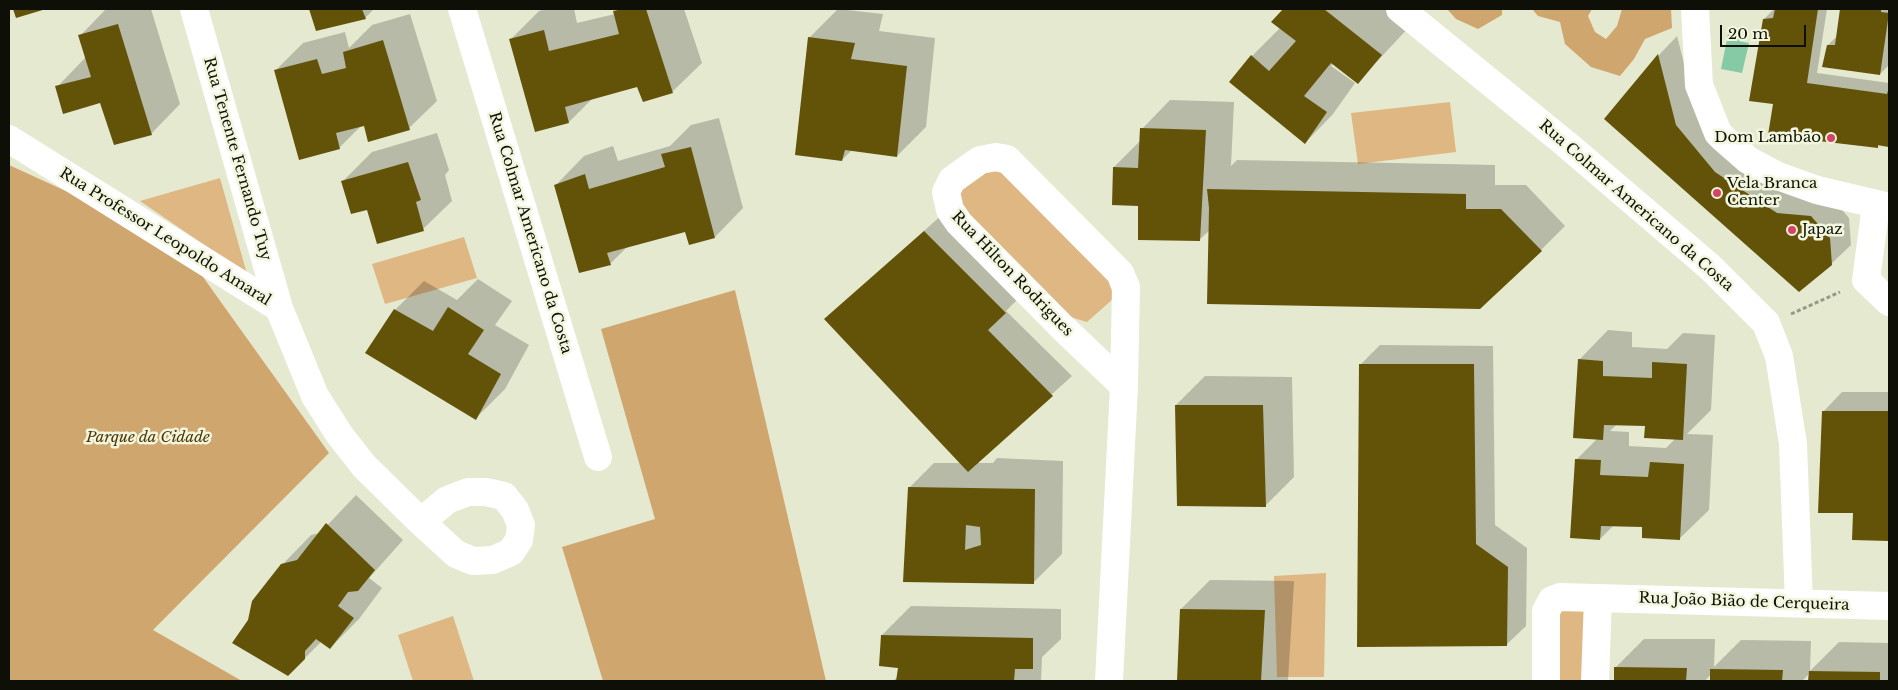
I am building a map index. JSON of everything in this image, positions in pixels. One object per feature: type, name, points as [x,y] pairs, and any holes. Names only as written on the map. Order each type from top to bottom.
[{"type":"street","name":"Rua Tenente Fernando Tuy","points":[[194,9],[280,308]]},
{"type":"street","name":"Rua Colmar Americano da Costa","points":[[462,9],[598,457]]},
{"type":"street","name":"Rua Colmar Americano da Costa","points":[[1400,9],[1566,144],[1703,260],[1766,323],[1779,356],[1793,444],[1799,603]]},
{"type":"street","points":[[1698,11],[1699,85],[1718,133],[1748,160],[1778,176],[1817,190],[1883,205],[1866,280],[1889,302]]},
{"type":"street","name":"Rua Professor Leopoldo Amaral","points":[[9,139],[280,308],[315,396],[339,434],[364,466],[421,522]]},
{"type":"street","name":"Rua Hilton Rodrigues","points":[[1110,681],[1124,386],[1126,287],[1120,273],[1006,159],[996,157],[980,160],[952,180],[946,192],[950,210],[959,222],[1063,328],[1124,386]]},
{"type":"street","name":"Rua João Bião de Cerqueira","points":[[1546,681],[1548,604],[1552,600],[1560,598],[1889,606]]},
{"type":"street","points":[[1595,681],[1598,598]]},
{"type":"path","points":[[1766,323],[1810,308],[1866,280]]},
{"type":"shaded area","points":[[1728,34],[1739,36],[1739,41],[1749,43],[1742,73],[1721,69]]},
{"type":"shaded area","points":[[1450,102],[1456,152],[1358,164],[1351,113]]},
{"type":"shaded area","points":[[983,169],[1007,174],[1106,272],[1114,298],[1087,322],[1057,313],[959,214],[957,192]]},
{"type":"shaded area","points":[[220,178],[247,274],[140,201]]},
{"type":"shaded area","points":[[464,237],[477,278],[385,304],[372,264]]},
{"type":"shaded area","points":[[1326,573],[1324,677],[1277,677],[1274,576]]},
{"type":"shaded area","points":[[1556,600],[1596,603],[1595,681],[1556,681]]},
{"type":"shaded area","points":[[453,616],[474,681],[413,681],[398,635]]},
{"type":"green space","points":[[1447,9],[1502,9],[1502,15],[1478,29],[1456,19]]},
{"type":"green space","points":[[1532,9],[1592,9],[1588,16],[1595,32],[1606,39],[1617,26],[1622,9],[1671,9],[1672,28],[1645,39],[1634,59],[1620,76],[1591,67],[1565,44],[1560,22],[1538,16]]},
{"type":"green space","name":"Parque da Cidade","points":[[9,165],[81,198],[198,270],[329,453],[153,630],[242,681],[9,681]]},
{"type":"green space","points":[[735,290],[826,681],[603,681],[562,547],[655,519],[601,329]]},
{"type":"building","points":[[13,9],[46,9],[16,18]]},
{"type":"building","points":[[309,9],[362,9],[366,19],[316,31]]},
{"type":"building","points":[[646,9],[673,93],[643,102],[637,87],[565,107],[569,123],[535,132],[509,39],[544,30],[549,51],[619,34],[613,11]]},
{"type":"building","points":[[1283,9],[1324,9],[1382,55],[1358,84],[1331,63],[1304,96],[1327,112],[1305,144],[1229,82],[1251,55],[1269,71],[1296,41],[1271,22]]},
{"type":"building","points":[[1775,9],[1818,9],[1807,83],[1887,94],[1889,87],[1889,147],[1878,145],[1878,148],[1768,135],[1773,104],[1749,101],[1763,19],[1773,18]]},
{"type":"building","points":[[1840,9],[1881,9],[1881,12],[1889,13],[1880,75],[1822,67],[1827,45],[1835,45]]},
{"type":"building","points":[[118,24],[152,135],[114,145],[100,103],[63,114],[55,86],[91,77],[78,35]]},
{"type":"building","points":[[808,37],[855,43],[851,59],[907,66],[897,157],[845,150],[842,161],[795,155]]},
{"type":"building","points":[[383,40],[410,130],[368,142],[364,126],[336,133],[340,149],[299,160],[274,70],[317,59],[322,74],[346,68],[343,52]]},
{"type":"building","name":"Vela Branca Center","points":[[1658,54],[1676,125],[1715,172],[1777,213],[1811,216],[1830,238],[1832,265],[1799,292],[1604,119]]},
{"type":"building","points":[[1140,128],[1206,130],[1200,241],[1138,240],[1138,206],[1112,205],[1113,167],[1138,168]]},
{"type":"building","points":[[691,147],[715,238],[689,245],[685,232],[607,253],[611,265],[579,273],[554,185],[585,174],[589,189],[665,167],[661,154]]},
{"type":"building","points":[[408,162],[421,200],[416,202],[424,231],[377,244],[367,210],[351,214],[341,181]]},
{"type":"building","points":[[1207,189],[1466,194],[1466,209],[1501,209],[1542,251],[1480,309],[1207,304],[1209,208]]},
{"type":"building","points":[[924,231],[1006,313],[988,330],[1053,396],[968,472],[824,319]]},
{"type":"building","points":[[448,307],[484,330],[468,354],[501,374],[476,420],[365,353],[394,309],[433,331]]},
{"type":"building","points":[[1578,359],[1603,361],[1603,376],[1652,378],[1652,362],[1687,364],[1683,440],[1644,438],[1645,426],[1604,425],[1603,440],[1573,438]]},
{"type":"building","points":[[1359,364],[1474,364],[1476,544],[1508,567],[1507,646],[1357,647]]},
{"type":"building","points":[[1175,405],[1263,405],[1266,507],[1177,506]]},
{"type":"building","points":[[1822,411],[1889,411],[1889,541],[1852,540],[1853,513],[1818,513]]},
{"type":"building","points":[[1575,459],[1601,460],[1600,475],[1648,477],[1650,462],[1684,464],[1680,540],[1642,538],[1642,527],[1601,526],[1600,540],[1570,538]]},
{"type":"building","points":[[908,487],[1035,489],[1034,584],[903,582]],"holes":[[[966,525],[980,527],[981,545],[965,550]]]},
{"type":"building","points":[[326,523],[375,570],[358,591],[348,592],[338,606],[354,618],[330,649],[316,639],[305,651],[305,659],[288,676],[232,643],[248,620],[252,601],[281,564],[297,560]]},
{"type":"building","points":[[1180,609],[1265,610],[1261,681],[1177,681]]},
{"type":"building","points":[[881,635],[1033,638],[1033,669],[1015,669],[1014,681],[896,681],[898,668],[879,666]]},
{"type":"building","points":[[1614,667],[1687,668],[1686,681],[1614,681]]},
{"type":"building","points":[[1710,669],[1783,670],[1782,681],[1710,681]]},
{"type":"building","points":[[1809,671],[1880,672],[1880,681],[1808,681]]},
{"type":"place","name":"Dom Lambão","points":[[1831,138]]},
{"type":"place","name":"Vela Branca Center","points":[[1717,193]]},
{"type":"place","name":"Japaz","points":[[1792,230]]}]
